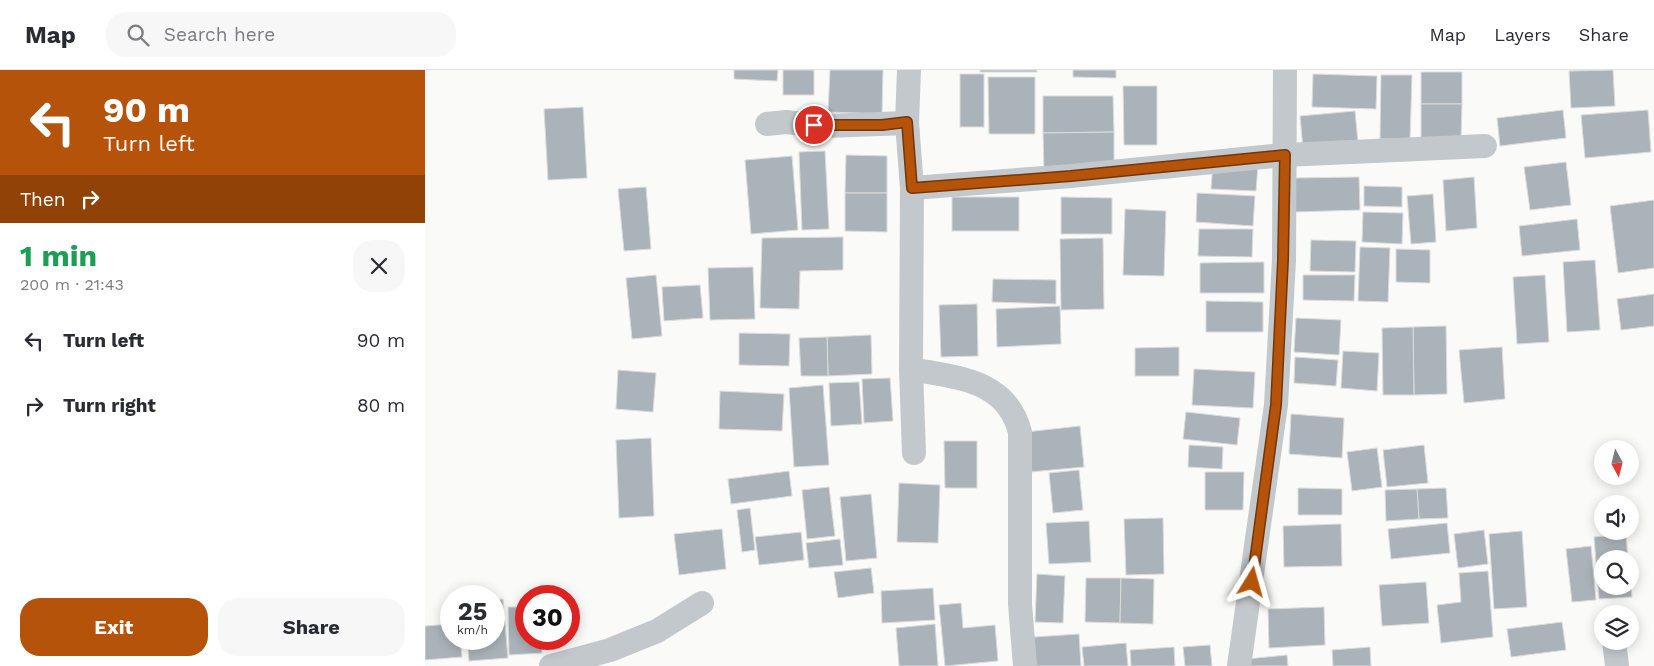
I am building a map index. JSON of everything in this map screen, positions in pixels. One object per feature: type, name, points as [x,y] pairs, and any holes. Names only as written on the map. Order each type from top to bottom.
[{"type":"street","points":[[909,70],[907,122],[912,188],[911,369],[914,453]]},
{"type":"street","points":[[1239,666],[1276,405],[1283,260],[1285,70]]},
{"type":"street","points":[[767,124],[785,122],[825,126],[907,122]]},
{"type":"street","points":[[912,188],[1071,176],[1285,155],[1485,146]]},
{"type":"street","points":[[911,369],[969,380],[1004,399],[1016,416],[1020,432],[1020,604],[1025,666]]},
{"type":"street","points":[[551,666],[610,650],[657,631],[702,603]]},
{"type":"street","points":[[1615,650],[1617,666]]},
{"type":"building","points":[[734,70],[778,70],[777,81],[734,79]]},
{"type":"building","points":[[783,70],[814,70],[814,95],[783,95]]},
{"type":"building","points":[[830,70],[883,70],[882,114],[828,112]]},
{"type":"building","points":[[980,70],[1037,70],[1037,72],[980,72]]},
{"type":"building","points":[[1073,70],[1116,70],[1116,78],[1073,77]]},
{"type":"building","points":[[1613,70],[1615,106],[1571,108],[1569,71]]},
{"type":"building","points":[[1421,72],[1462,72],[1462,104],[1421,104]]},
{"type":"building","points":[[960,74],[984,74],[984,127],[960,127]]},
{"type":"building","points":[[1313,74],[1377,76],[1376,109],[1312,107]]},
{"type":"building","points":[[1381,75],[1412,75],[1410,139],[1380,139]]},
{"type":"building","points":[[988,77],[1035,77],[1035,134],[989,134]]},
{"type":"building","points":[[1123,86],[1157,86],[1157,145],[1124,145]]},
{"type":"building","points":[[1043,96],[1113,96],[1114,132],[1043,133]]},
{"type":"building","points":[[1421,104],[1462,104],[1461,139],[1421,139]]},
{"type":"building","points":[[583,107],[587,178],[548,180],[544,109]]},
{"type":"building","points":[[1563,110],[1566,138],[1500,146],[1497,118]]},
{"type":"building","points":[[1648,110],[1651,152],[1585,158],[1581,115]]},
{"type":"building","points":[[1355,111],[1358,143],[1303,149],[1300,116]]},
{"type":"building","points":[[1114,132],[1114,170],[1044,171],[1043,133]]},
{"type":"building","points":[[825,151],[829,229],[802,230],[799,152]]},
{"type":"building","points":[[846,155],[887,156],[887,193],[845,193]]},
{"type":"building","points":[[792,156],[798,230],[751,234],[745,160]]},
{"type":"building","points":[[1566,162],[1571,205],[1530,210],[1524,167]]},
{"type":"building","points":[[1213,163],[1258,165],[1256,191],[1211,189]]},
{"type":"building","points":[[1359,177],[1360,210],[1295,212],[1294,178]]},
{"type":"building","points":[[1474,177],[1477,228],[1446,231],[1443,180]]},
{"type":"building","points":[[1364,186],[1402,187],[1402,207],[1364,206]]},
{"type":"building","points":[[646,187],[651,249],[624,251],[618,189]]},
{"type":"building","points":[[845,193],[887,193],[887,232],[845,231]]},
{"type":"building","points":[[1197,193],[1255,196],[1253,226],[1196,222]]},
{"type":"building","points":[[1433,194],[1436,242],[1411,244],[1407,196]]},
{"type":"building","points":[[952,197],[1019,197],[1019,231],[952,231]]},
{"type":"building","points":[[1061,197],[1112,198],[1112,234],[1061,234]]},
{"type":"building","points":[[1654,200],[1654,268],[1618,273],[1610,206]]},
{"type":"building","points":[[1125,209],[1166,211],[1164,276],[1123,275]]},
{"type":"building","points":[[1363,212],[1403,213],[1402,244],[1362,242]]},
{"type":"building","points":[[1577,219],[1580,250],[1522,256],[1519,226]]},
{"type":"building","points":[[1199,229],[1253,229],[1252,257],[1198,256]]},
{"type":"building","points":[[843,237],[843,270],[800,271],[799,309],[760,308],[762,238]]},
{"type":"building","points":[[1103,238],[1104,309],[1061,310],[1060,239]]},
{"type":"building","points":[[1311,240],[1356,241],[1355,272],[1310,271]]},
{"type":"building","points":[[1360,247],[1390,248],[1388,302],[1358,301]]},
{"type":"building","points":[[1396,249],[1430,250],[1430,283],[1396,282]]},
{"type":"building","points":[[1595,260],[1600,330],[1567,332],[1563,262]]},
{"type":"building","points":[[1264,262],[1264,293],[1200,293],[1200,263]]},
{"type":"building","points":[[753,267],[755,319],[710,320],[708,268]]},
{"type":"building","points":[[656,275],[662,336],[632,339],[626,278]]},
{"type":"building","points":[[1303,275],[1355,275],[1354,301],[1303,300]]},
{"type":"building","points":[[1545,275],[1549,342],[1517,344],[1513,277]]},
{"type":"building","points":[[993,279],[1056,280],[1056,304],[992,302]]},
{"type":"building","points":[[700,285],[703,318],[664,321],[662,287]]},
{"type":"building","points":[[1654,294],[1654,326],[1621,330],[1617,299]]},
{"type":"building","points":[[1206,301],[1263,302],[1263,332],[1206,332]]},
{"type":"building","points":[[977,304],[978,356],[941,357],[939,305]]},
{"type":"building","points":[[1060,306],[1061,344],[997,347],[996,309]]},
{"type":"building","points":[[1296,318],[1341,320],[1339,355],[1294,352]]},
{"type":"building","points":[[1446,326],[1447,394],[1414,395],[1413,327]]},
{"type":"building","points":[[1413,327],[1414,395],[1383,395],[1382,328]]},
{"type":"building","points":[[739,333],[790,334],[789,366],[739,365]]},
{"type":"building","points":[[871,335],[872,374],[828,376],[827,337]]},
{"type":"building","points":[[827,337],[828,376],[801,376],[799,338]]},
{"type":"building","points":[[1179,347],[1179,376],[1135,376],[1135,348]]},
{"type":"building","points":[[1502,347],[1505,399],[1464,403],[1459,350]]},
{"type":"building","points":[[1343,351],[1379,353],[1377,391],[1341,388]]},
{"type":"building","points":[[1295,357],[1338,360],[1336,386],[1294,383]]},
{"type":"building","points":[[1194,369],[1255,372],[1253,408],[1192,405]]},
{"type":"building","points":[[618,370],[656,373],[653,412],[616,409]]},
{"type":"building","points":[[890,378],[893,421],[864,423],[862,379]]},
{"type":"building","points":[[859,382],[862,424],[831,426],[829,383]]},
{"type":"building","points":[[823,385],[829,465],[794,467],[789,388]]},
{"type":"building","points":[[720,391],[784,394],[782,431],[719,429]]},
{"type":"building","points":[[1186,412],[1240,418],[1237,445],[1183,439]]},
{"type":"building","points":[[1291,414],[1344,418],[1342,458],[1289,454]]},
{"type":"building","points":[[1080,426],[1084,467],[1030,472],[1026,432]]},
{"type":"building","points":[[651,438],[654,516],[619,518],[616,440]]},
{"type":"building","points":[[944,441],[977,441],[977,488],[945,488]]},
{"type":"building","points":[[1189,445],[1223,447],[1222,469],[1188,467]]},
{"type":"building","points":[[1424,445],[1428,483],[1387,487],[1383,450]]},
{"type":"building","points":[[1377,448],[1382,487],[1352,491],[1347,452]]},
{"type":"building","points":[[1079,470],[1083,510],[1053,513],[1049,473]]},
{"type":"building","points":[[789,471],[792,496],[731,504],[728,479]]},
{"type":"building","points":[[1205,472],[1244,472],[1243,510],[1205,510]]},
{"type":"building","points":[[899,483],[940,485],[938,543],[897,542]]},
{"type":"building","points":[[829,487],[835,536],[807,539],[802,490]]},
{"type":"building","points":[[1298,488],[1342,489],[1342,515],[1298,515]]},
{"type":"building","points":[[1446,488],[1448,518],[1419,519],[1417,489]]},
{"type":"building","points":[[1417,489],[1419,519],[1386,521],[1385,490]]},
{"type":"building","points":[[871,494],[877,558],[846,561],[840,497]]},
{"type":"building","points":[[750,508],[755,550],[742,552],[737,510]]},
{"type":"building","points":[[1163,518],[1164,574],[1126,575],[1124,519]]},
{"type":"building","points":[[1089,521],[1091,562],[1049,564],[1046,523]]},
{"type":"building","points":[[1447,523],[1450,553],[1391,559],[1388,529]]},
{"type":"building","points":[[1341,524],[1342,566],[1284,567],[1283,526]]},
{"type":"building","points":[[722,529],[726,569],[679,575],[674,534]]},
{"type":"building","points":[[1484,530],[1488,564],[1458,568],[1454,534]]},
{"type":"building","points":[[1522,531],[1527,607],[1494,609],[1489,534]]},
{"type":"building","points":[[801,532],[804,560],[759,565],[755,537]]},
{"type":"building","points":[[840,539],[843,565],[809,568],[806,543]]},
{"type":"building","points":[[1594,540],[1626,540],[1627,550],[1595,550]]},
{"type":"building","points":[[1591,546],[1594,595],[1596,600],[1572,602],[1566,549]]},
{"type":"building","points":[[871,568],[874,593],[838,598],[834,572]]},
{"type":"building","points":[[1488,571],[1493,637],[1441,643],[1437,605],[1461,602],[1459,573]]},
{"type":"building","points":[[1037,574],[1065,576],[1063,623],[1035,622]]},
{"type":"building","points":[[1086,578],[1121,578],[1120,623],[1085,622]]},
{"type":"building","points":[[1121,578],[1154,579],[1153,624],[1120,623]]},
{"type":"building","points":[[1426,582],[1429,623],[1382,626],[1379,585]]},
{"type":"building","points":[[933,588],[935,620],[882,623],[881,591]]},
{"type":"building","points":[[1599,595],[1632,595],[1632,597],[1599,599]]},
{"type":"building","points":[[961,603],[963,628],[995,625],[998,661],[945,666],[939,605]]},
{"type":"building","points":[[508,607],[515,607],[515,650],[542,650],[542,653],[509,655]]},
{"type":"building","points":[[1324,607],[1325,645],[1269,648],[1268,609]]},
{"type":"building","points":[[1562,622],[1566,650],[1511,657],[1507,629]]},
{"type":"building","points":[[505,623],[508,658],[469,661],[468,650],[505,650]]},
{"type":"building","points":[[935,624],[938,666],[899,666],[896,628]]},
{"type":"building","points":[[440,625],[440,650],[461,650],[462,657],[425,660],[425,626]]},
{"type":"building","points":[[1079,634],[1081,666],[1036,666],[1034,637]]},
{"type":"building","points":[[1126,643],[1128,666],[1084,666],[1082,647]]},
{"type":"building","points":[[1210,645],[1212,666],[1185,666],[1183,647]]},
{"type":"building","points":[[1174,647],[1175,666],[1131,666],[1130,650]]},
{"type":"building","points":[[1370,647],[1371,666],[1333,666],[1332,650]]},
{"type":"building","points":[[1287,655],[1288,666],[1247,666],[1247,659]]},
{"type":"route","points":[[814,125],[882,125],[907,122],[912,188],[1071,176],[1285,155],[1283,260],[1276,405],[1252,582]]}]
